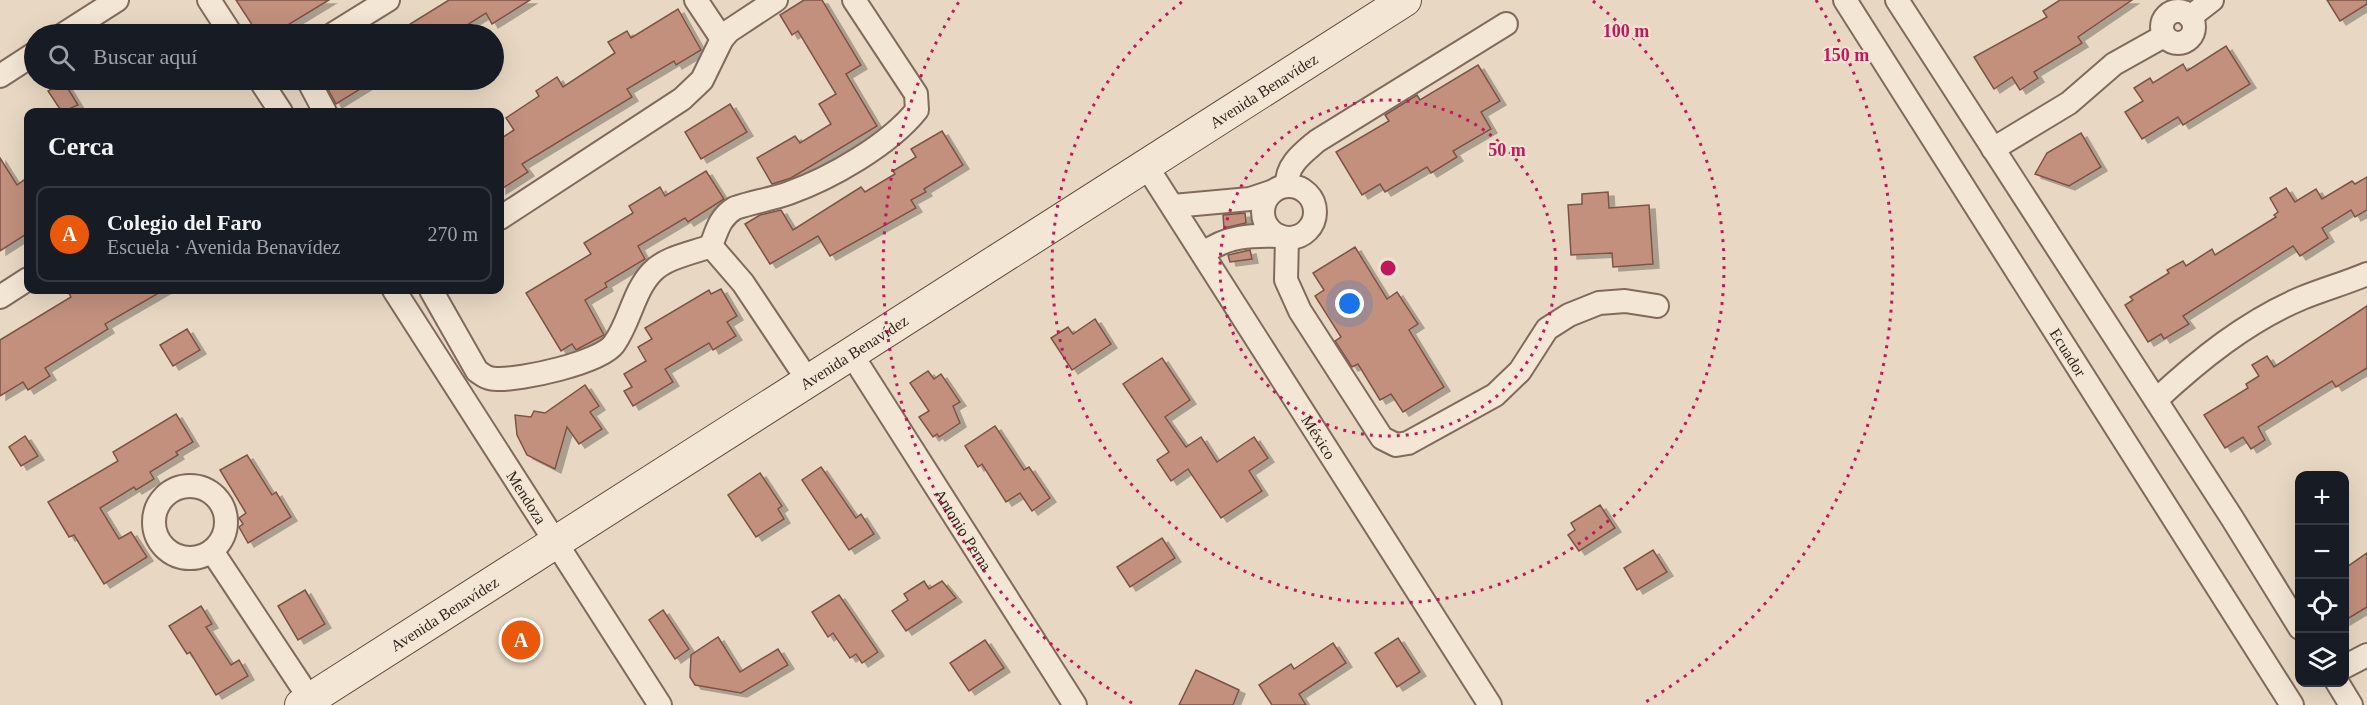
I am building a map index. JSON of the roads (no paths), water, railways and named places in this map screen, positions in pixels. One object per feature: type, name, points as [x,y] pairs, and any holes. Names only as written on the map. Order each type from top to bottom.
[{"type":"main road","name":"Avenida Benavídez","points":[[305,702],[556,544],[1405,0]]},
{"type":"street","points":[[80,24],[117,0]]},
{"type":"street","points":[[209,0],[225,24]]},
{"type":"street","points":[[349,24],[388,0]]},
{"type":"street","points":[[696,0],[722,39]]},
{"type":"street","points":[[504,215],[682,99],[702,80],[722,39],[733,27],[776,0]]},
{"type":"street","points":[[433,294],[477,371],[486,378],[515,378],[580,363],[602,355],[614,344],[637,293],[654,270],[663,264],[711,246],[720,221],[727,213],[735,208],[781,196],[818,181],[853,161],[895,131],[917,110],[916,94],[854,0]]},
{"type":"street","name":"Ecuador","points":[[1845,0],[2292,705]]},
{"type":"street","points":[[1897,0],[2156,400],[2295,620]]},
{"type":"street","points":[[1993,149],[2068,103],[2114,64],[2164,36],[2177,43],[2187,40],[2193,32],[2190,17],[2212,0]]},
{"type":"street","points":[[1283,237],[1266,225],[1263,216],[1266,199],[1279,188],[1297,158],[1317,141],[1506,24]]},
{"type":"street","points":[[0,76],[24,60]]},
{"type":"street","points":[[267,90],[278,108]]},
{"type":"street","points":[[313,90],[323,108]]},
{"type":"street","name":"México","points":[[1147,166],[1490,705]]},
{"type":"street","points":[[1173,206],[1250,199],[1279,188],[1304,190],[1315,203],[1315,220],[1304,234],[1283,237],[1255,235],[1218,242],[1204,253]]},
{"type":"street","points":[[1283,237],[1286,280],[1300,311],[1382,438],[1396,445],[1408,443],[1495,394],[1520,371],[1547,329],[1569,315],[1599,303],[1625,301],[1657,306]]},
{"type":"street","points":[[711,246],[742,283],[809,382]]},
{"type":"street","points":[[2156,400],[2202,359],[2273,313],[2302,298],[2367,274]]},
{"type":"street","points":[[0,297],[24,282]]},
{"type":"street","name":"Mendoza","points":[[397,294],[660,705]]},
{"type":"street","name":"Antonio Perna","points":[[852,355],[1075,705]]},
{"type":"street","points":[[212,551],[305,702]]},
{"type":"street","points":[[2349,664],[2367,655]]},
{"type":"street","points":[[2340,687],[2351,705]]},
{"type":"place","name":"Colegio del Faro","points":[[521,640]]}]
